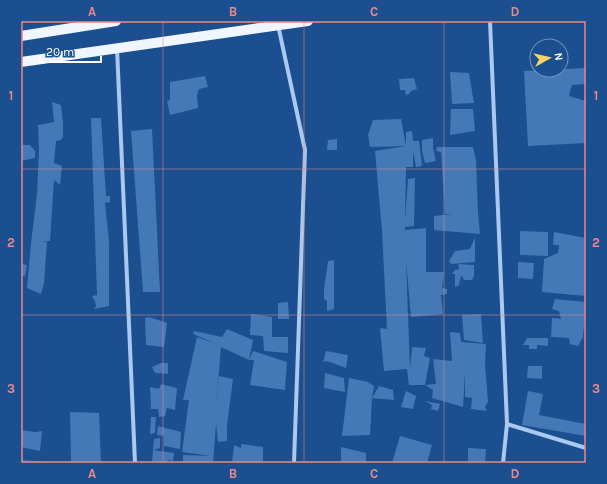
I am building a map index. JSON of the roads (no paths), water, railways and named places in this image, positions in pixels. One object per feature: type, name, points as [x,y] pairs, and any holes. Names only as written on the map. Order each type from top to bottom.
[{"type":"main road","points":[[21,36],[116,21]]},
{"type":"main road","points":[[21,62],[117,47],[308,21]]},
{"type":"street","points":[[490,21],[508,424],[503,463]]},
{"type":"street","points":[[278,25],[305,150],[294,463]]},
{"type":"street","points":[[117,47],[135,463]]},
{"type":"street","points":[[508,424],[586,448]]}]
